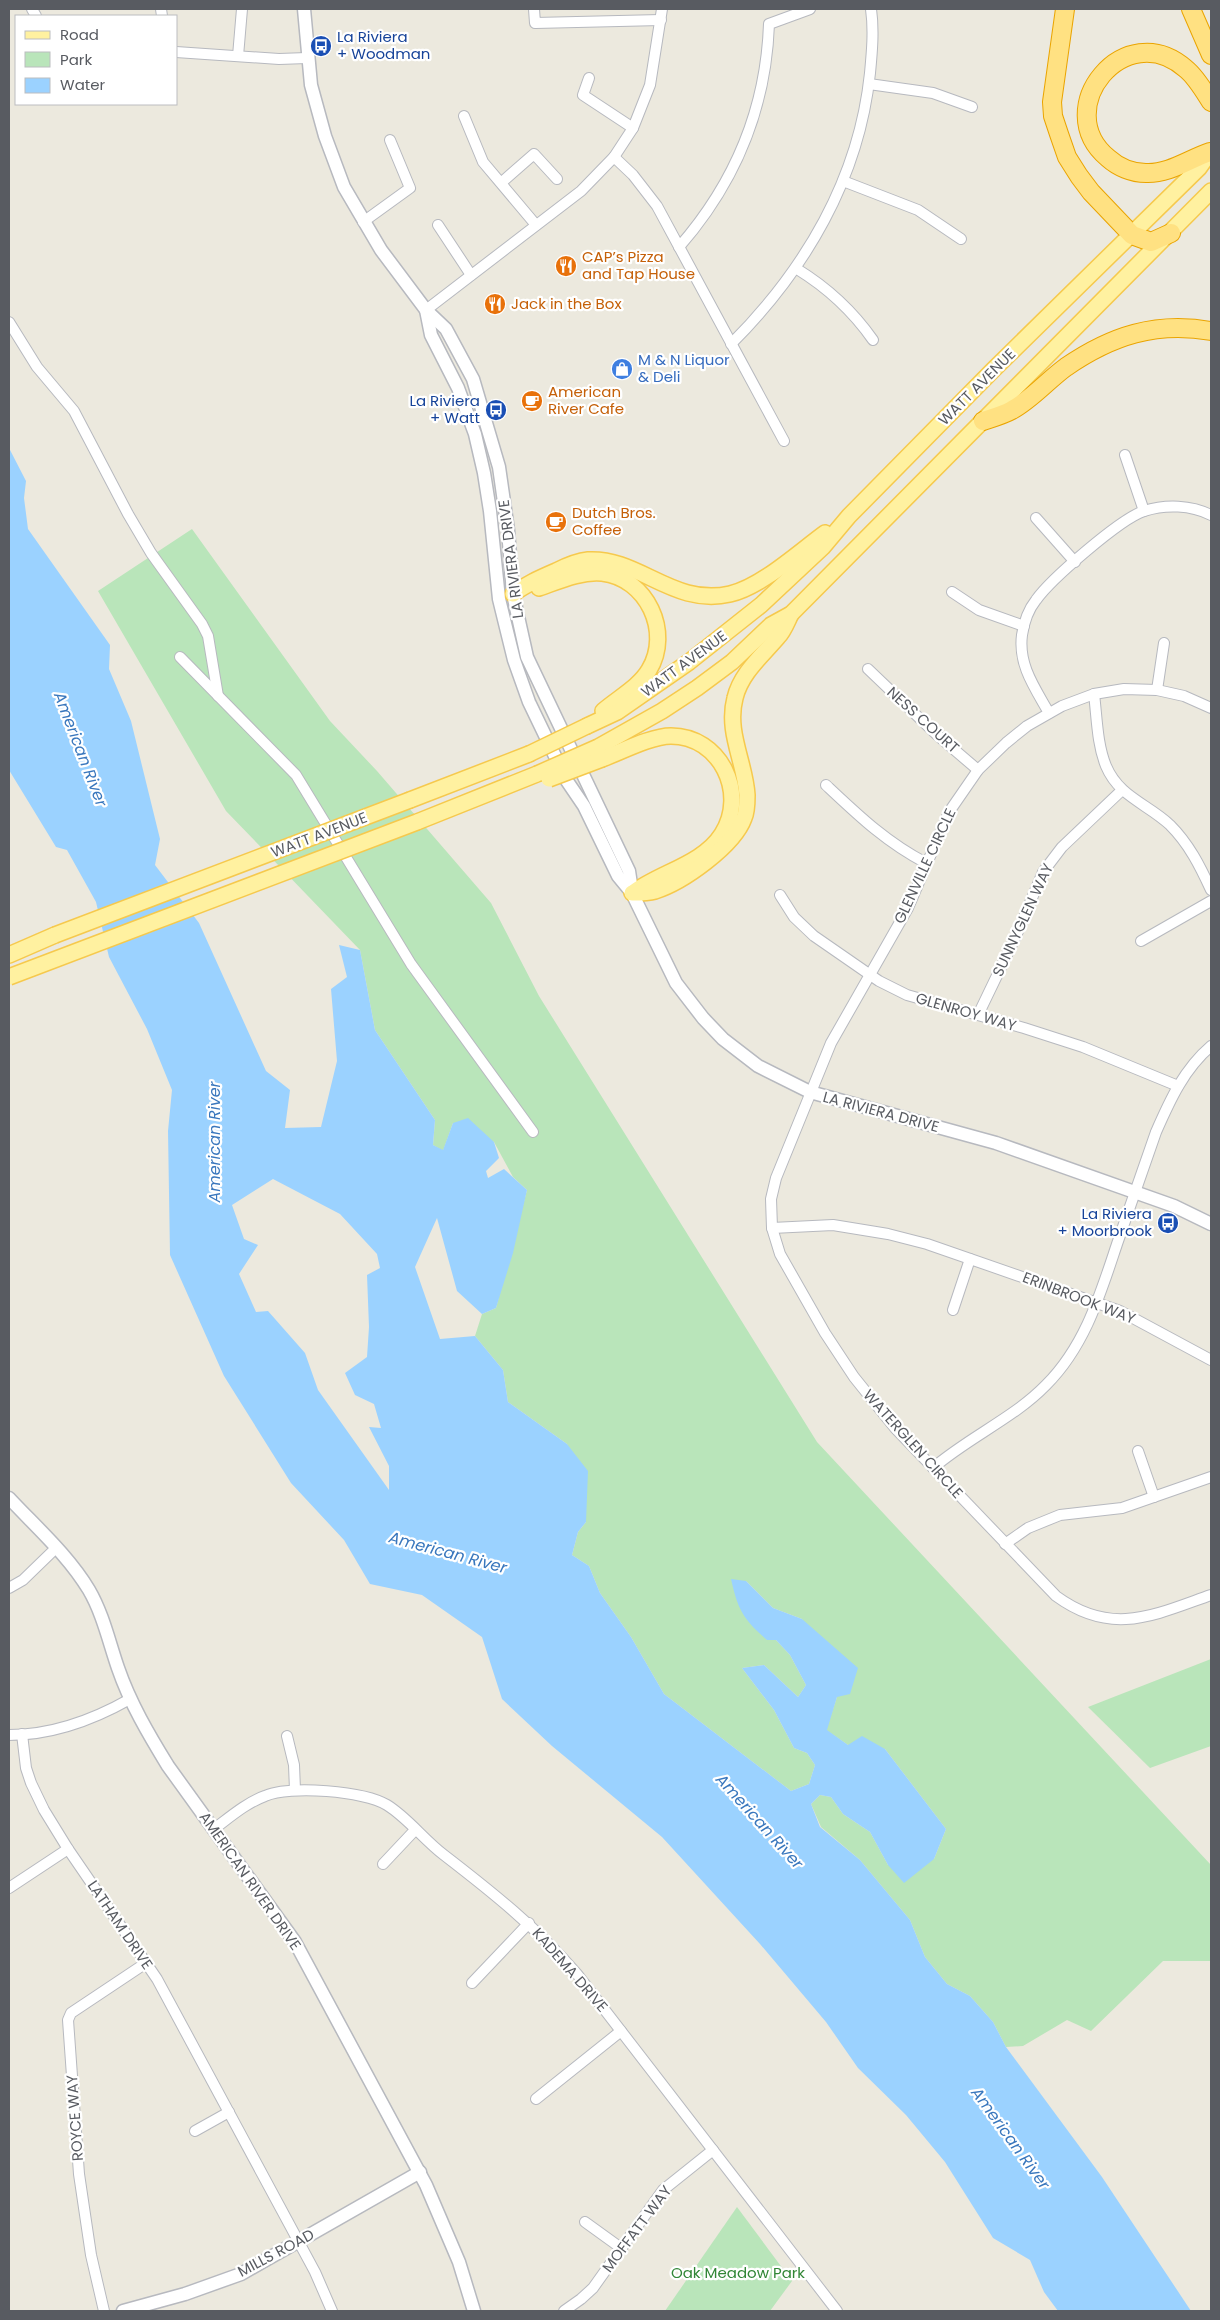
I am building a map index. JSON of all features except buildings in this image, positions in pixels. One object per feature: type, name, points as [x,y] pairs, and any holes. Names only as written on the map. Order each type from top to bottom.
[{"type":"highway","points":[[1065,9],[1054,85],[1053,116],[1067,157],[1097,198],[1132,235],[1151,242],[1171,233]]},
{"type":"highway","points":[[1190,9],[1211,55]]},
{"type":"highway","points":[[1211,102],[1187,69],[1161,55],[1147,53],[1132,54],[1118,60],[1100,76],[1092,87],[1087,122],[1092,140],[1102,154],[1122,168],[1145,174],[1161,172],[1211,152]]},
{"type":"highway","points":[[983,421],[1012,410],[1065,368],[1115,339],[1140,332],[1170,328],[1193,328],[1211,331]]},
{"type":"main road","name":"WATT AVENUE","points":[[9,955],[55,935],[529,754],[617,712],[690,662],[726,634],[761,605],[823,547],[849,516],[1074,289],[1132,235],[1199,168],[1211,152]]},
{"type":"main road","name":"WATT AVENUE","points":[[9,977],[463,804],[539,778],[600,753],[697,688],[732,662],[771,625],[792,614],[1211,191]]},
{"type":"main road","points":[[513,594],[526,584],[568,565],[588,560],[609,561],[622,565],[683,593],[708,596],[731,594],[770,573],[849,516]]},
{"type":"main road","points":[[513,594],[528,593],[588,572],[604,573],[620,578],[634,586],[646,598],[655,616],[658,642],[654,660],[648,671],[633,688],[588,726]]},
{"type":"main road","points":[[632,894],[654,891],[678,880],[704,863],[724,848],[744,818],[747,796],[733,731],[735,698],[745,675],[780,636],[792,614]]},
{"type":"main road","points":[[600,753],[670,736],[700,743],[714,754],[724,767],[729,778],[732,801],[722,834],[695,859],[650,880],[632,894]]},
{"type":"main road","points":[[9,946],[55,935]]},
{"type":"street","points":[[238,56],[242,9]]},
{"type":"street","name":"LA RIVIERA DRIVE","points":[[304,9],[307,58],[311,85],[324,136],[344,187],[363,222],[426,310],[446,328],[467,366],[499,467],[508,530],[513,594],[527,657],[629,871],[632,894]]},
{"type":"street","points":[[534,9],[535,23],[661,20]]},
{"type":"street","points":[[426,310],[581,191],[614,157],[633,128],[650,85],[662,9]]},
{"type":"street","points":[[679,247],[720,194],[744,146],[762,88],[769,24],[810,9]]},
{"type":"street","points":[[731,344],[760,316],[797,269],[817,236],[843,182],[860,130],[869,84],[872,47],[871,9]]},
{"type":"street","points":[[178,52],[307,58]]},
{"type":"street","points":[[589,78],[583,95],[633,128]]},
{"type":"street","points":[[869,84],[933,93],[972,107]]},
{"type":"street","points":[[464,116],[483,162],[502,182],[536,225]]},
{"type":"street","points":[[363,222],[410,188],[390,140]]},
{"type":"street","points":[[502,182],[534,154],[557,179]]},
{"type":"street","points":[[614,157],[646,190],[784,441]]},
{"type":"street","points":[[843,182],[918,210],[961,239]]},
{"type":"street","points":[[438,225],[471,275]]},
{"type":"street","points":[[797,269],[835,295],[855,315],[874,340]]},
{"type":"street","name":"LA RIVIERA DRIVE","points":[[426,310],[431,335],[458,388],[475,434],[484,473],[499,599],[514,660],[529,702],[567,781],[584,806],[618,876],[632,894],[676,984],[703,1018],[723,1039],[752,1062],[773,1075],[810,1092],[996,1143],[1174,1206],[1211,1224]]},
{"type":"street","points":[[9,322],[37,367],[74,411],[128,514],[151,553],[202,624],[208,636],[218,696]]},
{"type":"street","points":[[458,388],[471,397],[482,428],[492,441]]},
{"type":"street","points":[[1125,456],[1144,511]]},
{"type":"street","points":[[1049,713],[1028,676],[1022,650],[1024,626],[1035,601],[1075,562],[1120,523],[1144,511],[1173,506],[1210,512]]},
{"type":"street","points":[[1036,518],[1075,562]]},
{"type":"street","points":[[952,592],[979,610],[1024,626]]},
{"type":"street","points":[[1157,690],[1164,643]]},
{"type":"street","points":[[180,657],[296,775],[411,964],[533,1132]]},
{"type":"street","name":"NESS COURT","points":[[868,669],[936,734],[978,770]]},
{"type":"street","name":"GLENVILLE CIRCLE","points":[[810,1092],[835,1035],[908,908],[949,812],[978,770],[1006,743],[1049,713],[1094,694],[1124,689],[1157,690],[1184,696],[1211,708]]},
{"type":"street","points":[[1094,694],[1101,751],[1109,772],[1122,790],[1139,805],[1168,824],[1180,836],[1195,856],[1211,890]]},
{"type":"street","points":[[826,785],[877,833],[894,846],[926,864]]},
{"type":"street","name":"SUNNYGLEN WAY","points":[[978,1015],[1016,936],[1043,872],[1062,846],[1122,790]]},
{"type":"street","name":"GLENROY WAY","points":[[780,895],[802,927],[869,974],[907,995],[1083,1047],[1178,1086]]},
{"type":"street","points":[[1141,941],[1211,901]]},
{"type":"street","points":[[932,1468],[974,1436],[1010,1415],[1046,1385],[1071,1354],[1084,1334],[1097,1303],[1156,1132],[1178,1086],[1195,1062],[1211,1046]]},
{"type":"street","name":"WATERGLEN CIRCLE","points":[[810,1092],[774,1185],[771,1206],[772,1228],[780,1254],[836,1351],[874,1403],[932,1468],[1056,1596],[1080,1611],[1094,1616],[1122,1620],[1136,1619],[1211,1595]]},
{"type":"street","name":"ERINBROOK WAY","points":[[772,1228],[819,1224],[855,1227],[927,1244],[1097,1303],[1138,1320],[1211,1360]]},
{"type":"street","points":[[953,1310],[970,1259]]},
{"type":"street","points":[[1138,1451],[1154,1497]]},
{"type":"street","points":[[1005,1544],[1028,1528],[1060,1515],[1122,1508],[1211,1477]]},
{"type":"street","name":"AMERICAN RIVER DRIVE","points":[[9,1498],[56,1548],[79,1576],[97,1606],[130,1698],[160,1753],[295,1942],[420,2172],[450,2239],[474,2311]]},
{"type":"street","points":[[9,1588],[23,1580],[56,1548]]},
{"type":"street","points":[[9,1735],[54,1730],[85,1721],[130,1698]]},
{"type":"street","name":"LATHAM DRIVE","points":[[22,1734],[23,1754],[30,1783],[68,1849],[146,1963],[299,2242],[332,2311]]},
{"type":"street","points":[[287,1736],[294,1765],[295,1790]]},
{"type":"street","name":"KADEMA DRIVE","points":[[214,1829],[253,1801],[273,1793],[295,1790],[369,1797],[387,1805],[529,1923],[577,1974],[837,2311]]},
{"type":"street","points":[[383,1864],[415,1830]]},
{"type":"street","points":[[9,1888],[68,1849]]},
{"type":"street","points":[[472,1983],[529,1923]]},
{"type":"street","name":"ROYCE WAY","points":[[104,2311],[92,2255],[79,2174],[68,2020],[71,2013],[146,1963]]},
{"type":"street","points":[[536,2099],[621,2031]]},
{"type":"street","points":[[195,2131],[229,2112]]},
{"type":"street","name":"MOFFATT WAY","points":[[564,2311],[582,2299],[593,2288],[663,2190],[713,2150]]},
{"type":"street","name":"MILLS ROAD","points":[[123,2311],[185,2294],[241,2274],[420,2172]]},
{"type":"street","points":[[584,2222],[621,2248]]},
{"type":"green space","points":[[192,529],[330,721],[377,771],[491,903],[539,996],[817,1442],[1211,1865],[1211,1961],[1163,1961],[1091,2031],[1067,2020],[1023,2046],[1006,2047],[993,2022],[970,1996],[947,1984],[925,1957],[910,1920],[860,1860],[821,1827],[811,1804],[820,1795],[831,1797],[843,1814],[870,1832],[888,1865],[934,1859],[946,1829],[885,1749],[848,1745],[826,1730],[837,1697],[802,1619],[773,1608],[746,1581],[767,1640],[776,1640],[790,1655],[806,1685],[798,1697],[764,1665],[742,1668],[774,1710],[794,1748],[807,1753],[815,1765],[809,1784],[791,1791],[664,1694],[631,1637],[600,1593],[589,1566],[572,1555],[578,1532],[586,1522],[567,1444],[508,1402],[503,1370],[475,1336],[482,1314],[496,1308],[527,1190],[513,1177],[494,1142],[453,1123],[443,1151],[433,1145],[435,1120],[375,1030],[360,950],[226,811],[98,591]]},
{"type":"green space","points":[[1211,1659],[1211,1746],[1150,1768],[1088,1707]]},
{"type":"green space","name":"Oak Meadow Park","points":[[737,2207],[792,2281],[770,2311],[665,2311]]},
{"type":"water","name":"American River","points":[[9,448],[26,481],[24,498],[28,529],[110,645],[109,669],[131,721],[160,839],[155,865],[199,923],[266,1071],[290,1090],[285,1128],[321,1127],[337,1061],[331,989],[347,977],[339,945],[360,950],[375,1030],[435,1120],[433,1145],[443,1150],[453,1123],[468,1118],[494,1142],[499,1158],[486,1171],[488,1178],[504,1169],[527,1190],[513,1253],[496,1308],[482,1314],[457,1291],[437,1218],[415,1267],[440,1339],[475,1336],[503,1370],[508,1402],[567,1444],[588,1471],[586,1522],[578,1532],[572,1555],[589,1566],[600,1593],[631,1637],[664,1694],[791,1791],[809,1784],[815,1765],[807,1753],[794,1748],[774,1710],[742,1668],[764,1665],[798,1697],[806,1685],[790,1655],[776,1640],[767,1640],[747,1620],[736,1599],[731,1579],[746,1581],[773,1608],[802,1619],[858,1668],[850,1694],[837,1697],[827,1730],[848,1745],[862,1736],[885,1749],[946,1829],[934,1859],[904,1883],[888,1865],[870,1832],[843,1814],[831,1797],[820,1795],[811,1804],[820,1827],[860,1860],[910,1920],[925,1957],[947,1984],[970,1996],[993,2022],[1006,2047],[1102,2177],[1191,2311],[1058,2311],[1044,2292],[1030,2260],[993,2238],[945,2162],[906,2115],[858,2068],[826,2022],[760,1944],[662,1837],[552,1746],[502,1699],[482,1637],[422,1595],[370,1584],[344,1540],[291,1483],[224,1376],[170,1255],[168,1131],[172,1090],[147,1029],[109,957],[96,902],[67,850],[56,847],[9,770]],"holes":[[[273,1179],[340,1214],[377,1254],[380,1268],[367,1275],[369,1327],[367,1357],[345,1373],[355,1395],[374,1404],[381,1428],[369,1427],[389,1466],[389,1490],[318,1390],[305,1353],[268,1311],[256,1312],[239,1274],[258,1245],[244,1239],[232,1205]]]},
{"type":"place","name":"La Riviera + Woodman","points":[[321,46]]},
{"type":"place","name":"CAP’s Pizza and Tap House","points":[[566,266]]},
{"type":"place","name":"Jack in the Box","points":[[495,304]]},
{"type":"place","name":"M & N Liquor & Deli","points":[[622,369]]},
{"type":"place","name":"American River Cafe","points":[[532,401]]},
{"type":"place","name":"La Riviera + Watt","points":[[496,410]]},
{"type":"place","name":"Dutch Bros. Coffee","points":[[556,522]]},
{"type":"place","name":"La Riviera + Moorbrook","points":[[1168,1223]]}]
